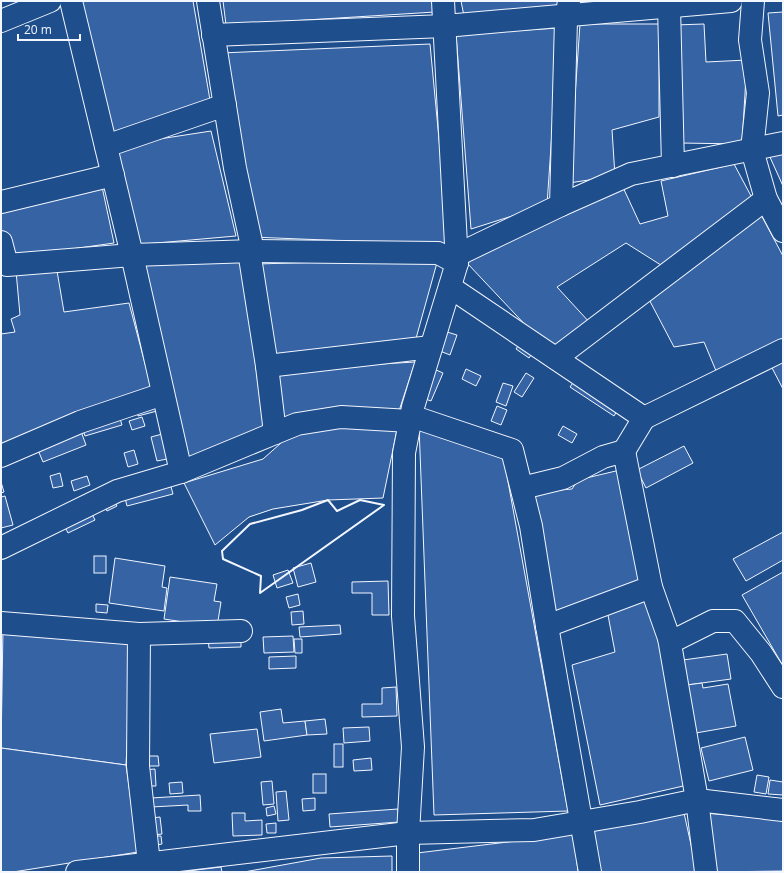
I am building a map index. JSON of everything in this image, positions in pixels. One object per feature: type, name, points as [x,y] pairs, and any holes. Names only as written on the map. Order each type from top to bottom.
[{"type":"street","points":[[1,21],[50,1]]},
{"type":"street","points":[[71,1],[132,255],[181,472]]},
{"type":"street","points":[[208,1],[235,168],[251,251],[275,432]]},
{"type":"street","points":[[408,872],[408,833],[413,747],[403,616],[404,453],[411,419],[457,259],[443,1]]},
{"type":"street","points":[[214,35],[445,26],[568,8],[669,6],[731,1]]},
{"type":"street","points":[[753,1],[750,40],[758,93],[752,150],[766,198],[783,231]]},
{"type":"street","points":[[669,6],[673,166]]},
{"type":"street","points":[[561,205],[568,8]]},
{"type":"street","points":[[106,146],[225,105]]},
{"type":"street","points":[[1,242],[4,266],[132,255],[251,251],[438,254],[457,259],[561,205],[631,174],[783,143]]},
{"type":"street","points":[[1,202],[113,175]]},
{"type":"street","points":[[556,358],[766,198]]},
{"type":"street","points":[[450,287],[644,418]]},
{"type":"street","points":[[267,366],[431,347]]},
{"type":"street","points":[[706,872],[698,800],[669,638],[651,587],[624,451],[644,418],[783,350]]},
{"type":"street","points":[[1,456],[80,422],[163,394]]},
{"type":"street","points":[[1,548],[117,491],[181,472],[297,424],[341,417],[411,419],[512,450],[530,526],[590,872]]},
{"type":"street","points":[[522,488],[563,478],[603,456],[624,451]]},
{"type":"street","points":[[547,626],[651,587]]},
{"type":"street","points":[[669,638],[676,639],[713,621],[735,621],[761,653],[783,688]]},
{"type":"street","points":[[1,623],[139,634],[241,631]]},
{"type":"street","points":[[139,634],[138,766],[149,863]]},
{"type":"street","points":[[77,872],[149,863],[229,863],[408,833],[534,830],[698,800],[783,810]]},
{"type":"building","points":[[73,1],[193,1],[210,100],[106,138]]},
{"type":"building","points":[[223,1],[434,1],[435,12],[226,25]]},
{"type":"building","points":[[461,1],[558,1],[556,10],[464,16]]},
{"type":"building","points":[[783,12],[783,115],[778,116],[768,13]]},
{"type":"building","points":[[580,24],[659,24],[659,117],[612,130],[615,176],[569,183]]},
{"type":"building","points":[[704,24],[706,62],[747,60],[742,144],[680,143],[674,25]]},
{"type":"building","points":[[559,28],[547,205],[471,229],[456,34]]},
{"type":"building","points":[[430,44],[449,245],[251,237],[221,53]]},
{"type":"building","points":[[211,131],[236,236],[134,245],[114,146]]},
{"type":"building","points":[[783,151],[783,186],[769,155]]},
{"type":"building","points":[[734,164],[783,256],[783,339],[719,378],[704,342],[674,347],[643,288],[664,267],[626,243],[557,287],[591,324],[553,349],[532,332],[467,263],[567,208],[621,183],[640,224],[668,216],[661,181]]},
{"type":"building","points":[[101,182],[114,243],[8,258],[1,235],[1,208]]},
{"type":"building","points":[[242,255],[264,432],[183,463],[140,262]]},
{"type":"building","points":[[438,259],[415,342],[274,360],[256,264]]},
{"type":"building","points":[[56,265],[64,312],[129,303],[152,390],[1,450],[1,334],[15,332],[11,319],[20,315],[16,271]]},
{"type":"building","points":[[447,332],[457,335],[450,355],[440,351]]},
{"type":"building","points":[[522,340],[535,349],[529,358],[516,349]]},
{"type":"building","points":[[783,359],[783,389],[771,366]]},
{"type":"building","points":[[415,362],[398,414],[346,414],[283,417],[277,370]]},
{"type":"building","points":[[434,369],[443,373],[431,401],[423,398]]},
{"type":"building","points":[[466,369],[481,376],[476,386],[462,379]]},
{"type":"building","points":[[526,373],[534,378],[522,397],[514,392]]},
{"type":"building","points":[[577,377],[620,406],[614,416],[570,387]]},
{"type":"building","points":[[503,383],[513,386],[506,406],[496,402]]},
{"type":"building","points":[[154,401],[157,411],[138,416],[135,407]]},
{"type":"building","points":[[497,406],[507,410],[501,425],[491,421]]},
{"type":"building","points":[[118,412],[122,425],[85,436],[81,424]]},
{"type":"building","points":[[142,417],[145,426],[132,430],[129,421]]},
{"type":"building","points":[[398,425],[383,498],[328,500],[273,509],[249,517],[215,545],[184,483],[263,459],[299,427]]},
{"type":"building","points":[[79,426],[86,445],[43,462],[35,443]]},
{"type":"building","points":[[419,426],[503,454],[568,811],[434,815]]},
{"type":"building","points":[[563,426],[577,434],[572,443],[558,435]]},
{"type":"building","points":[[166,433],[172,458],[157,461],[151,437]]},
{"type":"building","points":[[684,446],[693,463],[646,488],[637,470]]},
{"type":"building","points":[[134,450],[138,464],[128,467],[124,453]]},
{"type":"building","points":[[620,470],[644,584],[553,618],[534,492],[572,489],[578,480]]},
{"type":"building","points":[[60,473],[63,486],[53,488],[50,476]]},
{"type":"building","points":[[87,476],[90,485],[74,491],[71,481]]},
{"type":"building","points":[[1,482],[4,492],[1,493]]},
{"type":"building","points":[[170,483],[173,494],[127,506],[124,494]]},
{"type":"building","points":[[5,496],[13,525],[1,528],[1,497]]},
{"type":"building","points":[[113,498],[117,506],[107,511],[103,502]]},
{"type":"building","points":[[90,510],[95,520],[68,533],[63,523]]},
{"type":"building","points":[[783,532],[783,560],[746,581],[733,559]]},
{"type":"building","points":[[94,556],[106,556],[106,573],[94,573]]},
{"type":"building","points":[[115,558],[165,566],[162,587],[167,588],[164,611],[109,603]]},
{"type":"building","points":[[311,563],[316,582],[298,587],[293,568]]},
{"type":"building","points":[[288,570],[293,583],[277,588],[273,575]]},
{"type":"building","points":[[783,572],[783,666],[742,595]]},
{"type":"building","points":[[170,577],[217,584],[214,601],[221,602],[217,627],[164,619]]},
{"type":"building","points":[[388,581],[389,615],[372,615],[372,593],[352,593],[352,582]]},
{"type":"building","points":[[298,594],[300,605],[289,608],[286,597]]},
{"type":"building","points":[[648,596],[692,784],[600,805],[572,665],[615,652],[607,610]]},
{"type":"building","points":[[96,604],[108,605],[107,613],[96,612]]},
{"type":"building","points":[[303,611],[304,624],[292,625],[291,612]]},
{"type":"building","points":[[340,625],[341,634],[300,637],[299,627]]},
{"type":"building","points":[[3,628],[133,636],[126,765],[1,748]]},
{"type":"building","points":[[241,635],[241,647],[209,648],[208,637]]},
{"type":"building","points":[[293,636],[294,652],[264,653],[263,637]]},
{"type":"building","points":[[294,639],[302,639],[302,653],[295,653]]},
{"type":"building","points":[[727,654],[731,679],[687,685],[683,660]]},
{"type":"building","points":[[296,656],[296,668],[269,669],[269,657]]},
{"type":"building","points":[[702,683],[703,688],[728,684],[736,726],[690,734],[687,685]]},
{"type":"building","points":[[396,687],[397,716],[362,717],[362,704],[382,704],[382,688]]},
{"type":"building","points":[[281,709],[283,723],[305,721],[307,735],[264,741],[260,712]]},
{"type":"building","points":[[325,719],[327,734],[307,735],[305,721]]},
{"type":"building","points":[[369,727],[370,741],[344,743],[343,728]]},
{"type":"building","points":[[257,729],[261,757],[214,763],[210,734]]},
{"type":"building","points":[[745,737],[753,770],[709,781],[701,748]]},
{"type":"building","points":[[334,744],[343,744],[343,767],[334,767]]},
{"type":"building","points":[[1,748],[126,765],[138,852],[13,872],[1,872]]},
{"type":"building","points":[[140,756],[158,756],[159,766],[141,766]]},
{"type":"building","points":[[371,758],[372,770],[354,771],[353,760]]},
{"type":"building","points":[[155,769],[156,786],[143,786],[141,770]]},
{"type":"building","points":[[313,774],[326,774],[326,793],[313,793]]},
{"type":"building","points":[[757,775],[769,777],[766,794],[754,792]]},
{"type":"building","points":[[770,780],[783,782],[783,795],[768,794]]},
{"type":"building","points":[[272,781],[274,804],[263,805],[261,782]]},
{"type":"building","points":[[182,782],[183,793],[170,794],[169,783]]},
{"type":"building","points":[[286,791],[289,820],[278,821],[276,792]]},
{"type":"building","points":[[200,795],[201,811],[188,811],[188,805],[151,807],[151,798]]},
{"type":"building","points":[[315,798],[315,810],[303,811],[302,799]]},
{"type":"building","points":[[274,806],[276,814],[267,816],[266,808]]},
{"type":"building","points":[[398,809],[399,822],[330,827],[329,814]]},
{"type":"building","points":[[232,813],[245,813],[245,821],[262,820],[262,835],[233,836]]},
{"type":"building","points":[[684,813],[697,872],[600,872],[589,832]]},
{"type":"building","points":[[704,813],[783,820],[783,871],[715,872]]},
{"type":"building","points":[[160,817],[162,834],[154,835],[152,818]]},
{"type":"building","points":[[276,823],[276,833],[267,833],[266,824]]},
{"type":"building","points":[[574,834],[578,872],[418,872],[417,853]]},
{"type":"building","points":[[155,836],[161,836],[162,844],[157,845]]},
{"type":"building","points":[[392,856],[392,872],[244,872],[321,858]]},
{"type":"building","points":[[221,867],[222,872],[180,872]]},
{"type":"wall","points":[[328,500],[337,511],[360,500],[384,505],[260,593],[261,576],[223,559],[222,551],[250,524],[302,510],[328,500]]}]
